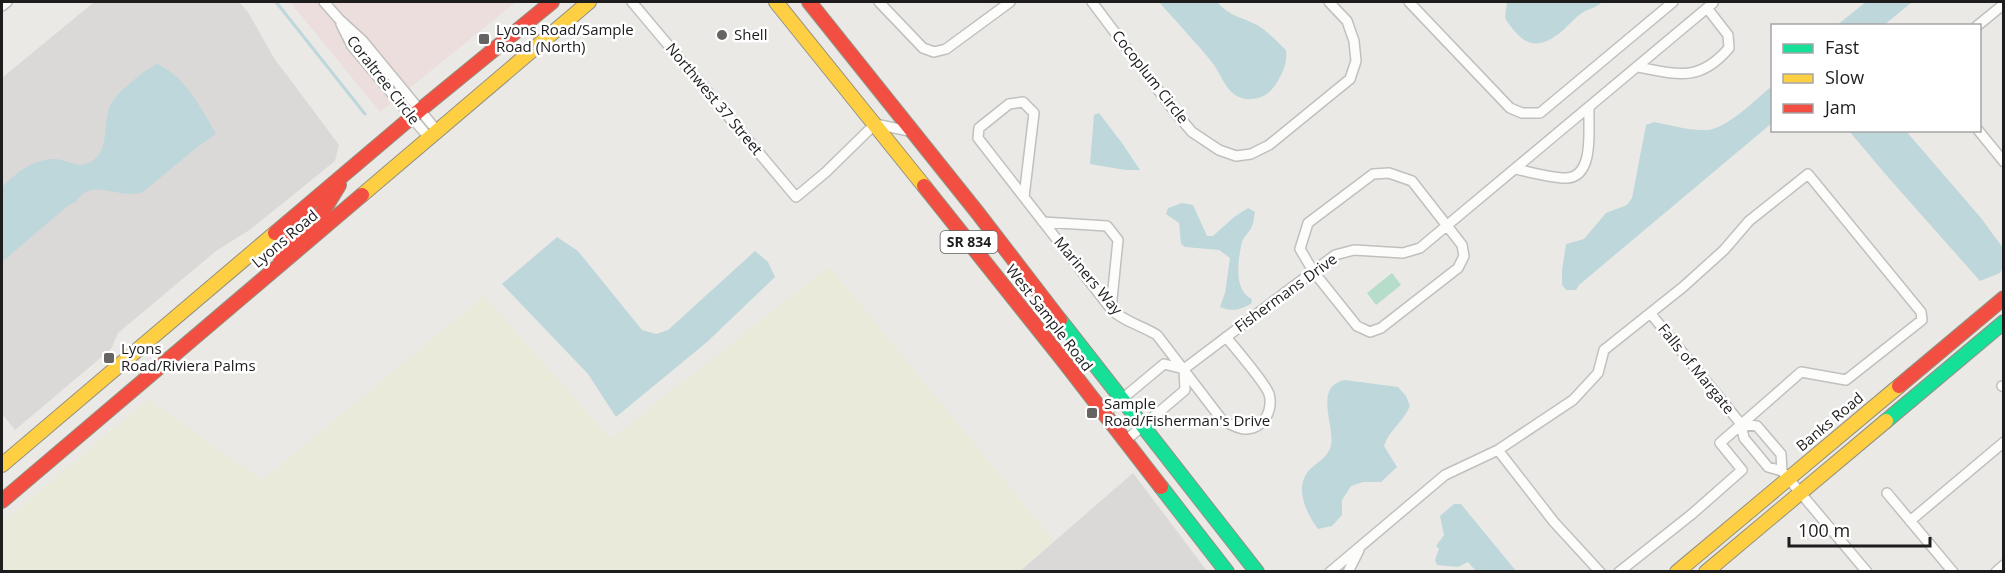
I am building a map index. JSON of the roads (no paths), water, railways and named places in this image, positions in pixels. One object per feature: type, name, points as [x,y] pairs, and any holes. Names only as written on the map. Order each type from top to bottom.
[{"type":"main road","name":"Lyons Road","points":[[2,465],[347,172],[552,2]]},
{"type":"main road","name":"Lyons Road","points":[[2,501],[589,2]]},
{"type":"main road","name":"West Sample Road","points":[[776,2],[875,124],[1227,572]]},
{"type":"main road","name":"West Sample Road","points":[[809,2],[914,132],[1257,572]]},
{"type":"main road","points":[[281,264],[280,258],[285,245],[322,213],[347,172]]},
{"type":"main road","name":"Banks Road","points":[[1677,572],[1785,474],[2004,298]]},
{"type":"main road","points":[[1706,572],[2004,322]]},
{"type":"street","points":[[2,6],[7,2]]},
{"type":"street","name":"Coraltree Circle","points":[[324,2],[339,20],[352,46],[434,135]]},
{"type":"street","name":"Northwest 37 Street","points":[[632,2],[796,197],[875,124]]},
{"type":"street","points":[[879,2],[923,48],[934,52],[946,49],[1010,2]]},
{"type":"street","name":"Cocoplum Circle","points":[[1092,2],[1192,132],[1219,150],[1236,156],[1251,154],[1269,145],[1350,79],[1356,61],[1354,42],[1347,21],[1329,2]]},
{"type":"street","points":[[1409,2],[1510,108],[1522,112],[1540,113],[1673,2]]},
{"type":"street","points":[[1979,24],[2004,4]]},
{"type":"street","name":"Fishermans Drive","points":[[1184,369],[1335,255],[1354,250],[1402,253],[1420,248],[1710,6],[1728,35],[1729,48],[1707,69],[1694,73],[1669,73],[1638,67]]},
{"type":"street","name":"Mariners Way","points":[[1024,198],[1034,113],[1023,102],[1009,104],[979,128],[978,138],[1024,198],[1111,309],[1120,318],[1157,335],[1222,420],[1236,428],[1247,430],[1262,423],[1270,411],[1269,393],[1226,337]]},
{"type":"street","points":[[1516,169],[1567,178],[1578,175],[1584,168],[1588,156],[1589,108]]},
{"type":"street","points":[[875,124],[914,132]]},
{"type":"street","points":[[1979,132],[2004,162]]},
{"type":"street","points":[[1389,172],[1412,181],[1448,226],[1462,245],[1464,256],[1458,268],[1381,328],[1370,332],[1357,326],[1313,271],[1300,249],[1308,223],[1373,174],[1389,172]]},
{"type":"street","points":[[1330,572],[1445,475],[1498,450],[1573,400],[1598,373],[1604,350],[1651,314],[1724,250],[1749,221],[1808,174],[1921,312],[1922,320],[1846,380],[1801,372],[1720,443],[1742,470],[1619,572]]},
{"type":"street","points":[[1043,222],[1107,226],[1118,240],[1111,309]]},
{"type":"street","name":"Falls of Margate","points":[[1651,314],[1741,424],[1744,438],[1768,467],[1785,474]]},
{"type":"street","points":[[1104,414],[1164,364],[1184,369],[1185,390],[1125,441]]},
{"type":"street","name":"Falls of Margate","points":[[1741,424],[1758,426],[1781,454],[1785,474]]},
{"type":"street","points":[[1910,521],[2004,442]]},
{"type":"street","points":[[1498,450],[1554,522],[1600,572]]},
{"type":"street","points":[[1785,474],[1867,572]]},
{"type":"street","points":[[1887,493],[1953,572]]},
{"type":"street","points":[[1348,572],[1361,546]]},
{"type":"street","points":[[1996,572],[2004,565]]},
{"type":"water","points":[[1159,2],[1217,2],[1229,13],[1262,28],[1286,50],[1283,70],[1270,92],[1255,99],[1245,99],[1235,95],[1214,65]]},
{"type":"water","points":[[1507,2],[1602,2],[1579,15],[1552,38],[1536,43],[1523,39],[1511,27],[1505,18]]},
{"type":"water","points":[[1866,2],[1912,2],[1885,24],[1838,24]]},
{"type":"water","points":[[157,64],[167,69],[184,84],[216,134],[143,192],[124,194],[97,190],[82,195],[2,262],[2,187],[19,172],[38,162],[58,159],[79,165],[96,158],[103,147],[108,112],[112,101],[131,82]]},
{"type":"water","points":[[1771,87],[1771,124],[1579,285],[1576,290],[1566,290],[1562,285],[1562,270],[1566,244],[1584,239],[1606,213],[1627,205],[1632,198],[1646,125],[1654,122],[1693,130],[1714,129],[1750,105]]},
{"type":"water","points":[[1099,113],[1140,170],[1090,164],[1094,115]]},
{"type":"water","points":[[1850,132],[1907,132],[1981,218],[2003,248],[2003,267],[2000,273],[1980,281]]},
{"type":"water","points":[[1182,203],[1193,205],[1207,236],[1213,236],[1248,208],[1255,212],[1251,228],[1242,242],[1238,265],[1239,281],[1246,295],[1252,299],[1251,304],[1236,310],[1220,307],[1225,293],[1230,258],[1219,250],[1185,247],[1181,244],[1179,223],[1166,214],[1168,208]]},
{"type":"water","points":[[557,237],[578,251],[642,330],[656,334],[668,330],[755,251],[768,262],[775,277],[707,342],[616,417],[588,374],[502,284]]},
{"type":"water","points":[[1345,380],[1398,387],[1406,396],[1410,406],[1389,435],[1384,446],[1397,467],[1381,482],[1363,482],[1351,486],[1342,500],[1342,515],[1332,526],[1318,529],[1304,502],[1302,487],[1307,473],[1329,450],[1331,437],[1328,398],[1335,384]]},
{"type":"water","points":[[1454,504],[1461,504],[1516,571],[1476,571],[1468,562],[1458,567],[1437,565],[1435,560],[1439,549],[1436,546],[1444,535],[1440,516]]},
{"type":"waterway","points":[[276,2],[365,114]]},
{"type":"place","name":"Shell","points":[[722,35]]},
{"type":"place","name":"Lyons Road/Sample Road (North)","points":[[484,39]]},
{"type":"place","name":"Lyons Road/Riviera Palms","points":[[109,358]]},
{"type":"place","name":"Sample Road/Fisherman's Drive","points":[[1092,413]]}]
